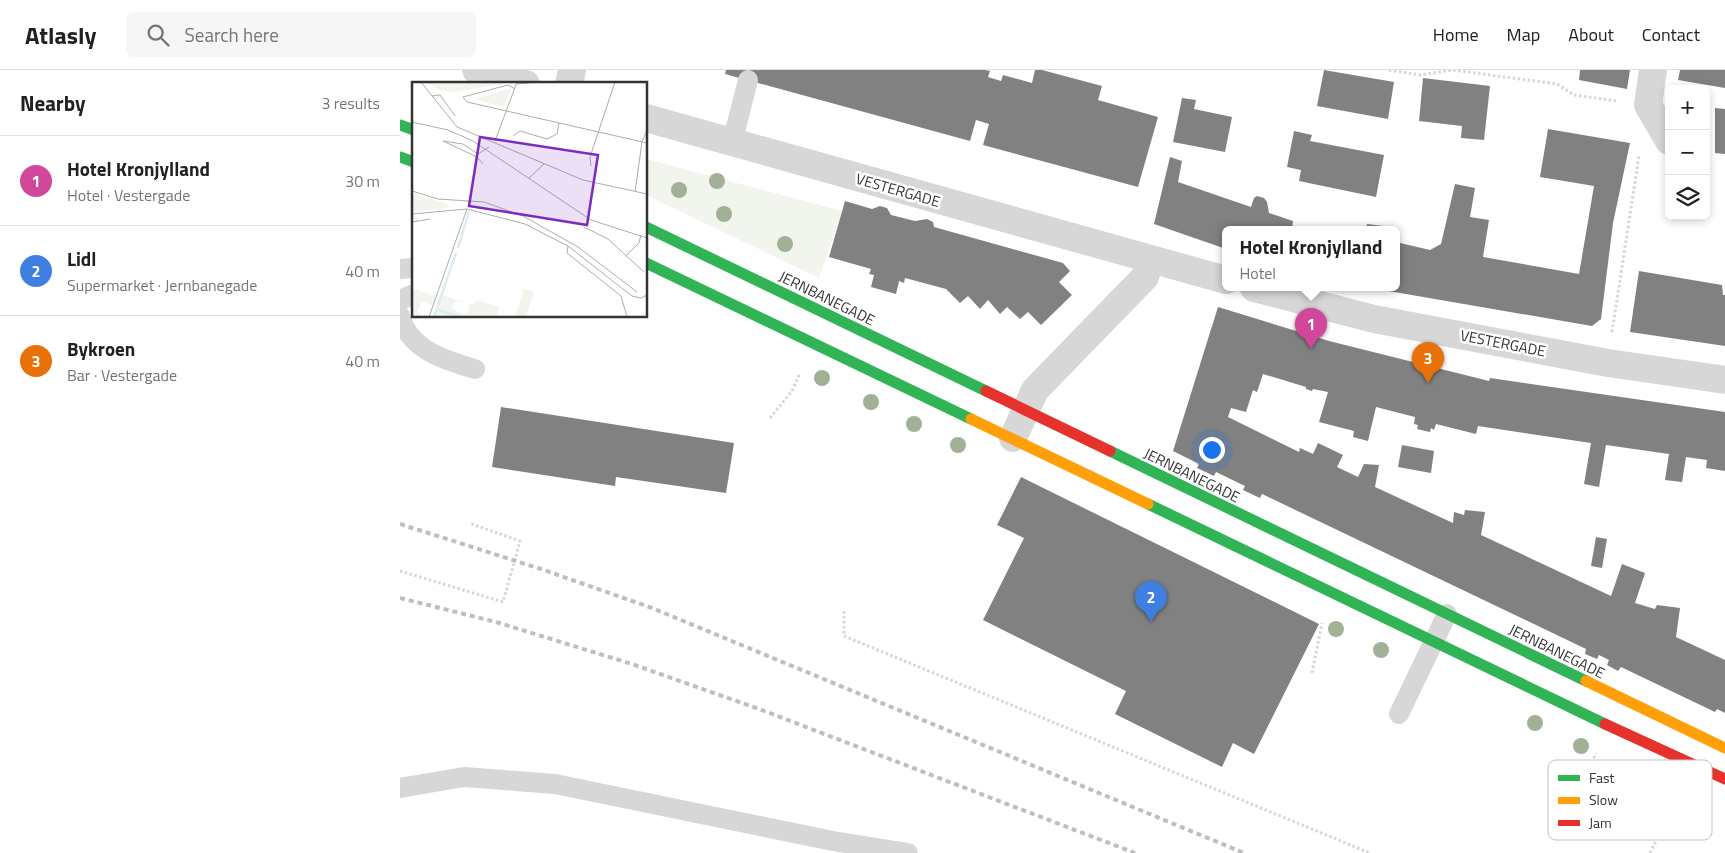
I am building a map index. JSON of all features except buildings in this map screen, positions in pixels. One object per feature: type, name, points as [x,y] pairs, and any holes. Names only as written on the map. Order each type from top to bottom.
[{"type":"main road","points":[[400,125],[412,129]]},
{"type":"main road","points":[[400,157],[412,161]]},
{"type":"main road","name":"JERNBANEGADE","points":[[648,228],[1725,748]]},
{"type":"main road","points":[[648,264],[1684,760]]},
{"type":"main road","points":[[1712,773],[1725,779]]},
{"type":"street","points":[[476,70],[519,82]]},
{"type":"street","points":[[1653,70],[1648,105],[1665,134]]},
{"type":"street","name":"VESTERGADE","points":[[648,119],[1222,279]]},
{"type":"street","points":[[1013,438],[1035,390],[1146,277],[1150,260]]},
{"type":"street","name":"VESTERGADE","points":[[1266,291],[1374,319],[1608,363],[1725,380]]},
{"type":"lane","points":[[732,143],[748,80]]},
{"type":"lane","points":[[400,300],[412,295]]},
{"type":"lane","points":[[400,316],[411,338],[419,346],[449,361],[475,369]]},
{"type":"lane","points":[[1399,714],[1447,614]]},
{"type":"lane","points":[[400,788],[464,777],[555,784],[833,840],[908,853]]},
{"type":"path","points":[[1389,70],[1420,75],[1454,70],[1557,84],[1574,95],[1648,105]]},
{"type":"path","points":[[1608,363],[1638,167]]},
{"type":"path","points":[[770,418],[792,391],[814,342]]},
{"type":"path","points":[[400,571],[503,602],[520,541],[469,523]]},
{"type":"path","points":[[1312,672],[1322,622],[1335,592]]},
{"type":"path","points":[[844,611],[844,636],[1370,853]]},
{"type":"path","points":[[1593,760],[1609,725]]},
{"type":"path","points":[[1650,853],[1657,840]]},
{"type":"shaded area","points":[[648,160],[842,211],[819,278],[648,196]]},
{"type":"railway","points":[[400,524],[541,569],[652,608],[1244,853]]},
{"type":"railway","points":[[400,598],[496,622],[632,664],[759,709],[1135,853]]},
{"type":"traffic: fast","points":[[400,125],[412,129]]},
{"type":"traffic: fast","points":[[400,157],[412,161]]},
{"type":"traffic: fast","points":[[648,228],[986,391]]},
{"type":"traffic: fast","points":[[648,264],[971,419]]},
{"type":"traffic: fast","points":[[1110,451],[1586,681]]},
{"type":"traffic: fast","points":[[1148,504],[1605,724]]},
{"type":"traffic: slow","points":[[971,419],[1148,504]]},
{"type":"traffic: slow","points":[[1586,681],[1725,748]]},
{"type":"traffic: jam","points":[[986,391],[1110,451]]},
{"type":"traffic: jam","points":[[1605,724],[1684,760]]},
{"type":"traffic: jam","points":[[1712,773],[1725,779]]},
{"type":"place","name":"Hotel Kronjylland","points":[[1311,349]]},
{"type":"place","name":"Bykroen","points":[[1428,383]]},
{"type":"place","name":"Lidl","points":[[1151,622]]}]
